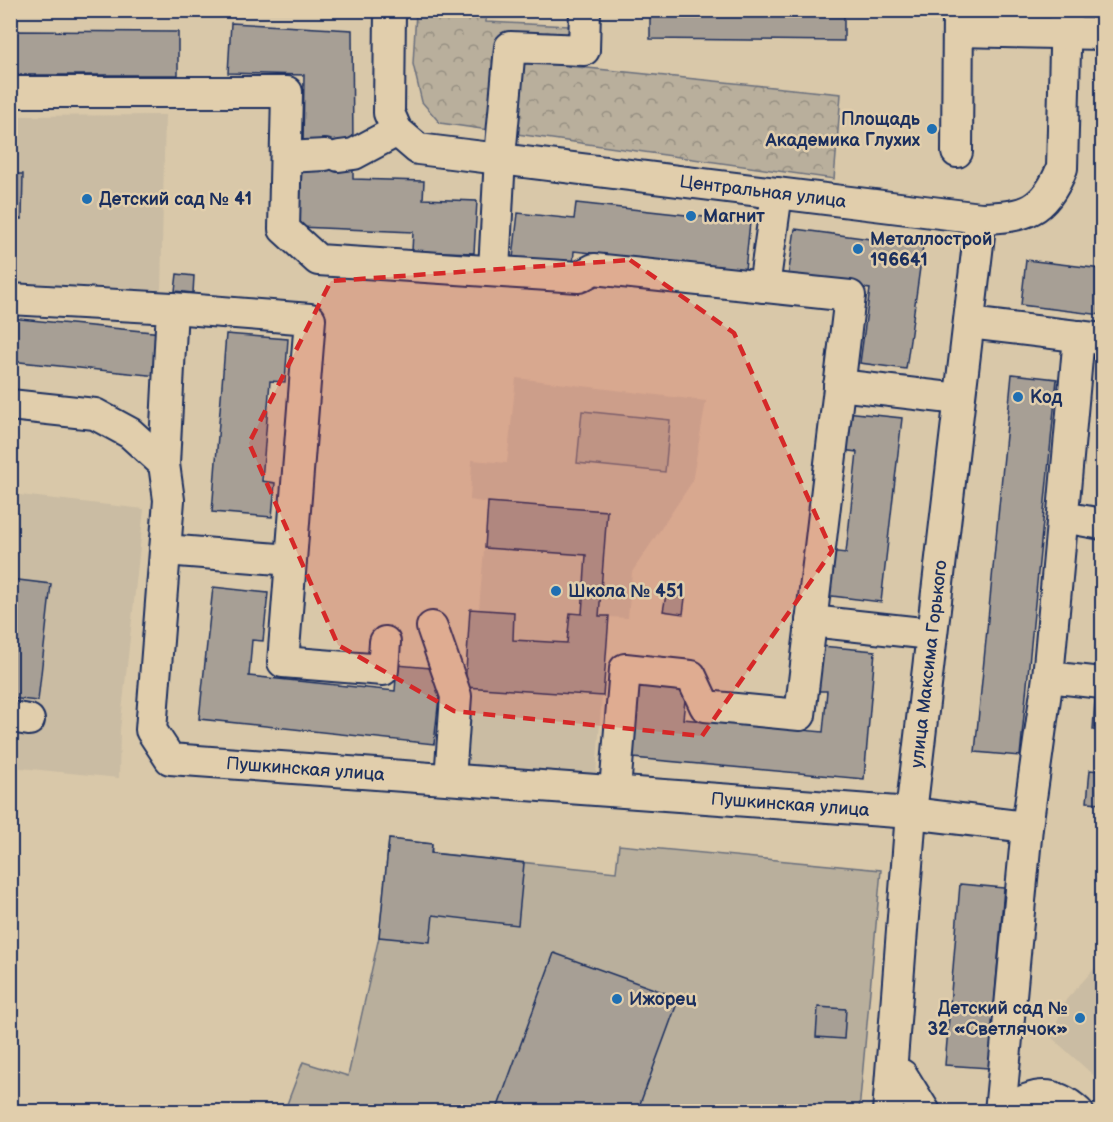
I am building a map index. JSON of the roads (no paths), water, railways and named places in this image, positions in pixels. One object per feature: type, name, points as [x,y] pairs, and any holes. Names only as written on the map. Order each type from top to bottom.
[{"type":"street","points":[[369,10],[376,19],[389,49]]},
{"type":"street","points":[[286,158],[354,154],[397,131],[390,113],[390,10]]},
{"type":"street","points":[[494,270],[500,158],[510,47],[584,50],[585,10]]},
{"type":"street","points":[[957,152],[958,21],[1065,22],[1102,34]]},
{"type":"street","name":"Центральная улица","points":[[397,131],[418,149],[981,218],[1000,218],[1028,212],[1041,204],[1053,190],[1062,168],[1065,22]]},
{"type":"street","points":[[10,92],[287,92],[285,229],[318,260],[579,277],[594,269],[850,296],[800,715],[705,706],[691,676],[625,669],[615,790]]},
{"type":"street","points":[[764,287],[777,193]]},
{"type":"street","name":"улица Максима Горького","points":[[888,1112],[911,813],[981,218]]},
{"type":"street","points":[[10,299],[310,319],[284,662],[383,670],[385,642]]},
{"type":"street","name":"Пушкинская улица","points":[[172,308],[164,464],[169,500],[151,730],[170,759],[911,813],[1027,827]]},
{"type":"street","points":[[969,323],[1091,338],[1063,517],[1048,677],[1027,827],[1001,1112]]},
{"type":"street","points":[[839,385],[959,399]]},
{"type":"street","points":[[10,405],[95,414],[130,433],[164,464]]},
{"type":"street","points":[[1063,517],[1102,524]]},
{"type":"street","points":[[165,550],[291,560]]},
{"type":"street","points":[[812,621],[931,634]]},
{"type":"street","points":[[432,627],[456,696],[450,779]]},
{"type":"street","points":[[1048,677],[1102,683]]},
{"type":"street","points":[[892,1071],[902,1075],[925,1112]]},
{"type":"street","points":[[1001,1112],[1029,1097],[1054,1095],[1078,1112]]},
{"type":"place","name":"Площадь Академика Глухих","points":[[932,129]]},
{"type":"place","name":"Детский сад № 41","points":[[87,199]]},
{"type":"place","name":"Магнит","points":[[691,216]]},
{"type":"place","name":"Металлострой 196641","points":[[858,249]]},
{"type":"place","name":"Код","points":[[1018,397]]},
{"type":"place","name":"Школа № 451","points":[[556,591]]},
{"type":"place","name":"Ижорец","points":[[617,999]]},
{"type":"place","name":"Детский сад № 32 «Светлячок»","points":[[1080,1018]]}]
